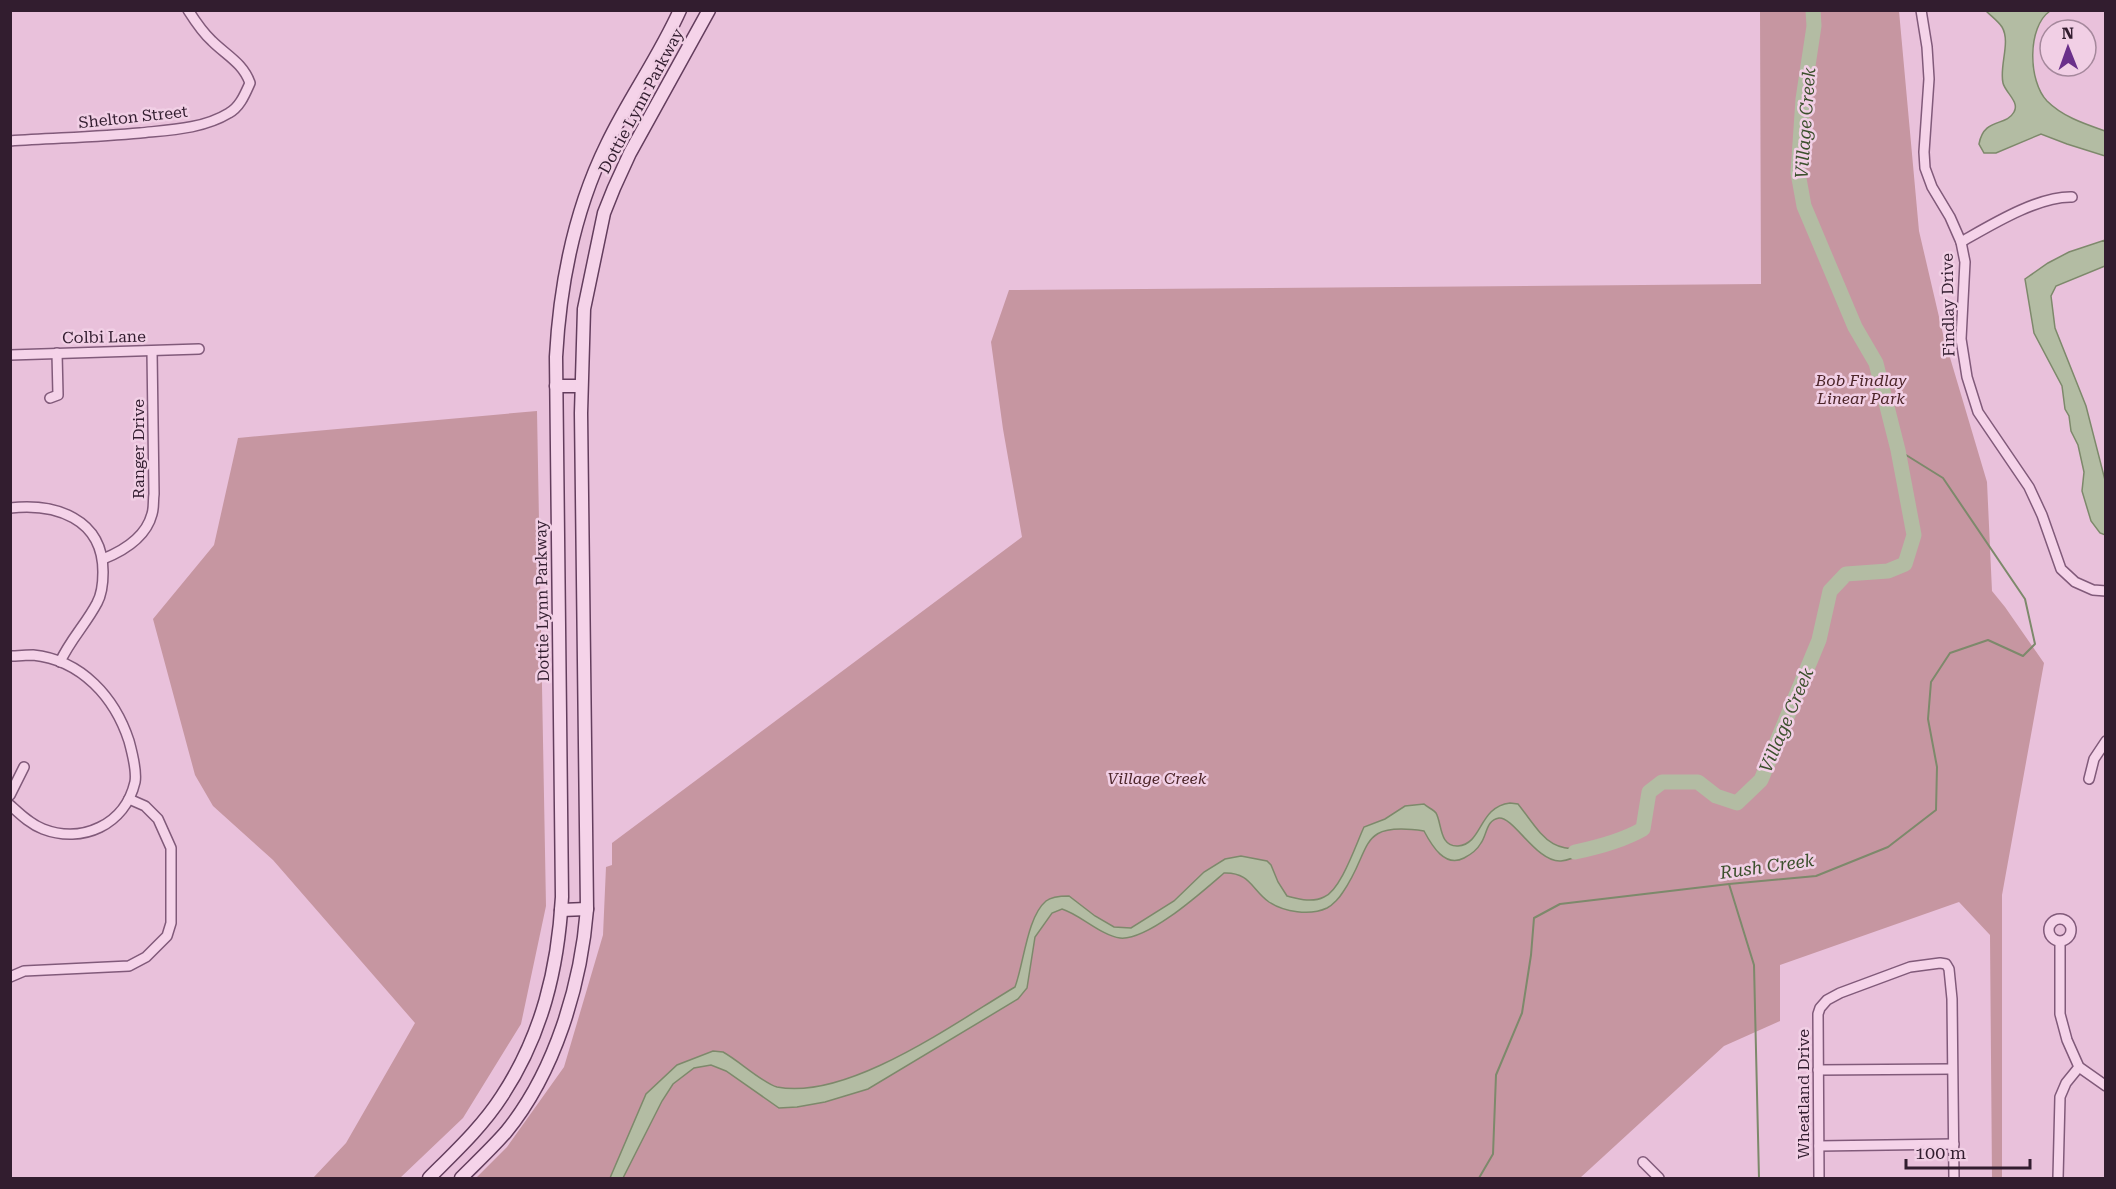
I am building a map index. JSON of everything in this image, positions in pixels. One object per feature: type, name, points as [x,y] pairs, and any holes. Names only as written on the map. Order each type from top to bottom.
[{"type":"main road","name":"Dottie Lynn Parkway","points":[[429,1179],[479,1125],[501,1097],[524,1059],[553,976],[560,938],[561,910],[556,386],[558,313],[567,256],[590,182],[607,144],[653,64],[680,10]]},
{"type":"main road","name":"Dottie Lynn Parkway","points":[[461,1179],[506,1131],[523,1107],[545,1068],[578,975],[584,945],[586,909],[581,386],[584,309],[604,213],[630,153],[709,10]]},
{"type":"main road","points":[[556,386],[581,386]]},
{"type":"main road","points":[[561,910],[586,909]]},
{"type":"street","name":"Shelton Street","points":[[10,141],[92,137],[191,127],[231,113],[243,100],[250,83],[247,73],[240,64],[210,40],[198,27],[188,10]]},
{"type":"street","name":"Findlay Drive","points":[[1921,10],[1927,46],[1929,79],[1925,168],[1932,187],[1950,217],[1961,242],[1965,262],[1961,339],[1967,377],[1978,412],[2030,487],[2043,515],[2061,569],[2075,582],[2093,590],[2106,591]]},
{"type":"street","points":[[1961,242],[2008,216],[2058,197],[2072,197]]},
{"type":"street","name":"Colbi Lane","points":[[10,355],[199,349]]},
{"type":"street","name":"Ranger Drive","points":[[103,560],[128,546],[142,533],[152,515],[154,494],[152,351]]},
{"type":"street","points":[[50,398],[57,395],[57,353]]},
{"type":"street","points":[[10,508],[26,506],[51,509],[71,516],[94,536],[103,560],[103,581],[98,602],[68,646],[60,662]]},
{"type":"street","points":[[10,656],[33,655],[60,662],[83,674],[99,688],[113,704],[123,723],[131,748],[135,780],[129,799],[115,818],[96,830],[67,836],[42,829],[27,821],[10,805]]},
{"type":"street","points":[[2089,779],[2094,759],[2106,741]]},
{"type":"street","points":[[10,795],[24,767]]},
{"type":"street","points":[[10,977],[24,971],[129,966],[146,957],[166,936],[171,923],[171,848],[158,819],[145,806],[129,799]]},
{"type":"street","points":[[2060,942],[2060,1014],[2067,1040],[2079,1067],[2106,1086]]},
{"type":"street","name":"Wheatland Drive","points":[[1819,1179],[1818,1014],[1821,1006],[1827,1000],[1910,967],[1946,964],[1949,969],[1952,999],[1952,1069]]},
{"type":"street","points":[[2058,1179],[2060,1097],[2066,1083],[2079,1067]]},
{"type":"street","points":[[1818,1070],[1952,1069],[1954,1179]]},
{"type":"street","points":[[1819,1146],[1954,1144]]},
{"type":"street","points":[[1643,1162],[1659,1179]]},
{"type":"green space","name":"Bob Findlay Linear Park","points":[[1760,11],[1899,11],[1919,231],[1943,334],[1987,482],[1992,591],[2044,663],[2002,895],[2002,1178],[1992,1178],[1990,935],[1959,902],[1780,965],[1780,1021],[1724,1046],[1580,1178],[476,1178],[507,1147],[564,1067],[603,935],[606,867],[612,865],[612,843],[1022,537],[1003,429],[991,342],[1009,290],[1761,284]]},
{"type":"green space","points":[[537,411],[546,906],[521,1024],[463,1118],[400,1178],[313,1178],[346,1143],[415,1023],[273,860],[213,806],[195,775],[153,619],[214,545],[238,438]]},
{"type":"shaded area","points":[[1986,11],[2050,11],[2043,18],[2038,18],[2033,54],[2036,81],[2041,92],[2053,107],[2105,131],[2105,156],[2041,134],[1996,153],[1984,153],[1979,144],[1985,130],[2006,120],[2015,108],[2014,101],[2003,83],[2005,40],[2000,25]]},
{"type":"shaded area","points":[[2105,240],[2105,266],[2056,286],[2051,296],[2055,328],[2086,406],[2105,480],[2105,535],[2100,533],[2091,521],[2082,491],[2084,472],[2078,445],[2071,431],[2069,416],[2065,409],[2062,386],[2034,333],[2025,279],[2069,252]]},
{"type":"shaded area","points":[[1510,803],[1518,804],[1549,841],[1567,848],[1595,848],[1570,859],[1552,860],[1535,848],[1512,825],[1499,818],[1489,825],[1483,840],[1473,852],[1464,858],[1451,860],[1435,849],[1424,831],[1387,830],[1376,835],[1369,842],[1352,877],[1336,901],[1327,908],[1313,912],[1297,912],[1275,905],[1240,875],[1233,873],[1224,873],[1175,913],[1145,932],[1132,937],[1113,936],[1062,909],[1052,913],[1035,937],[1027,988],[1018,999],[868,1089],[825,1102],[779,1108],[726,1071],[711,1065],[694,1068],[673,1084],[662,1101],[623,1178],[610,1178],[646,1094],[677,1065],[713,1051],[723,1052],[772,1085],[805,1088],[836,1082],[868,1071],[932,1038],[1015,987],[1034,918],[1040,908],[1051,898],[1069,896],[1114,927],[1131,928],[1174,901],[1204,872],[1225,859],[1241,856],[1267,861],[1287,896],[1315,900],[1330,893],[1336,886],[1364,827],[1385,819],[1405,806],[1424,804],[1434,811],[1444,839],[1447,843],[1458,846],[1472,839],[1492,811]]},
{"type":"waterway","name":"Village Creek","points":[[1575,852],[1610,843],[1643,829],[1649,792],[1662,782],[1698,782],[1716,796],[1737,803],[1761,780],[1819,640],[1830,591],[1846,574],[1888,571],[1905,564],[1914,535],[1898,450],[1876,363],[1855,327],[1804,206],[1798,173],[1803,99],[1814,26],[1813,10]]},
{"type":"waterway","name":"Rush Creek","points":[[1479,1178],[1493,1154],[1496,1075],[1522,1013],[1534,918],[1560,904],[1816,876],[1888,847],[1936,810],[1937,767],[1928,719],[1931,682],[1950,653],[1988,640],[2023,656],[2035,644],[2025,599],[1943,478],[1898,450]]},
{"type":"waterway","points":[[1729,884],[1754,965],[1759,1178]]}]
